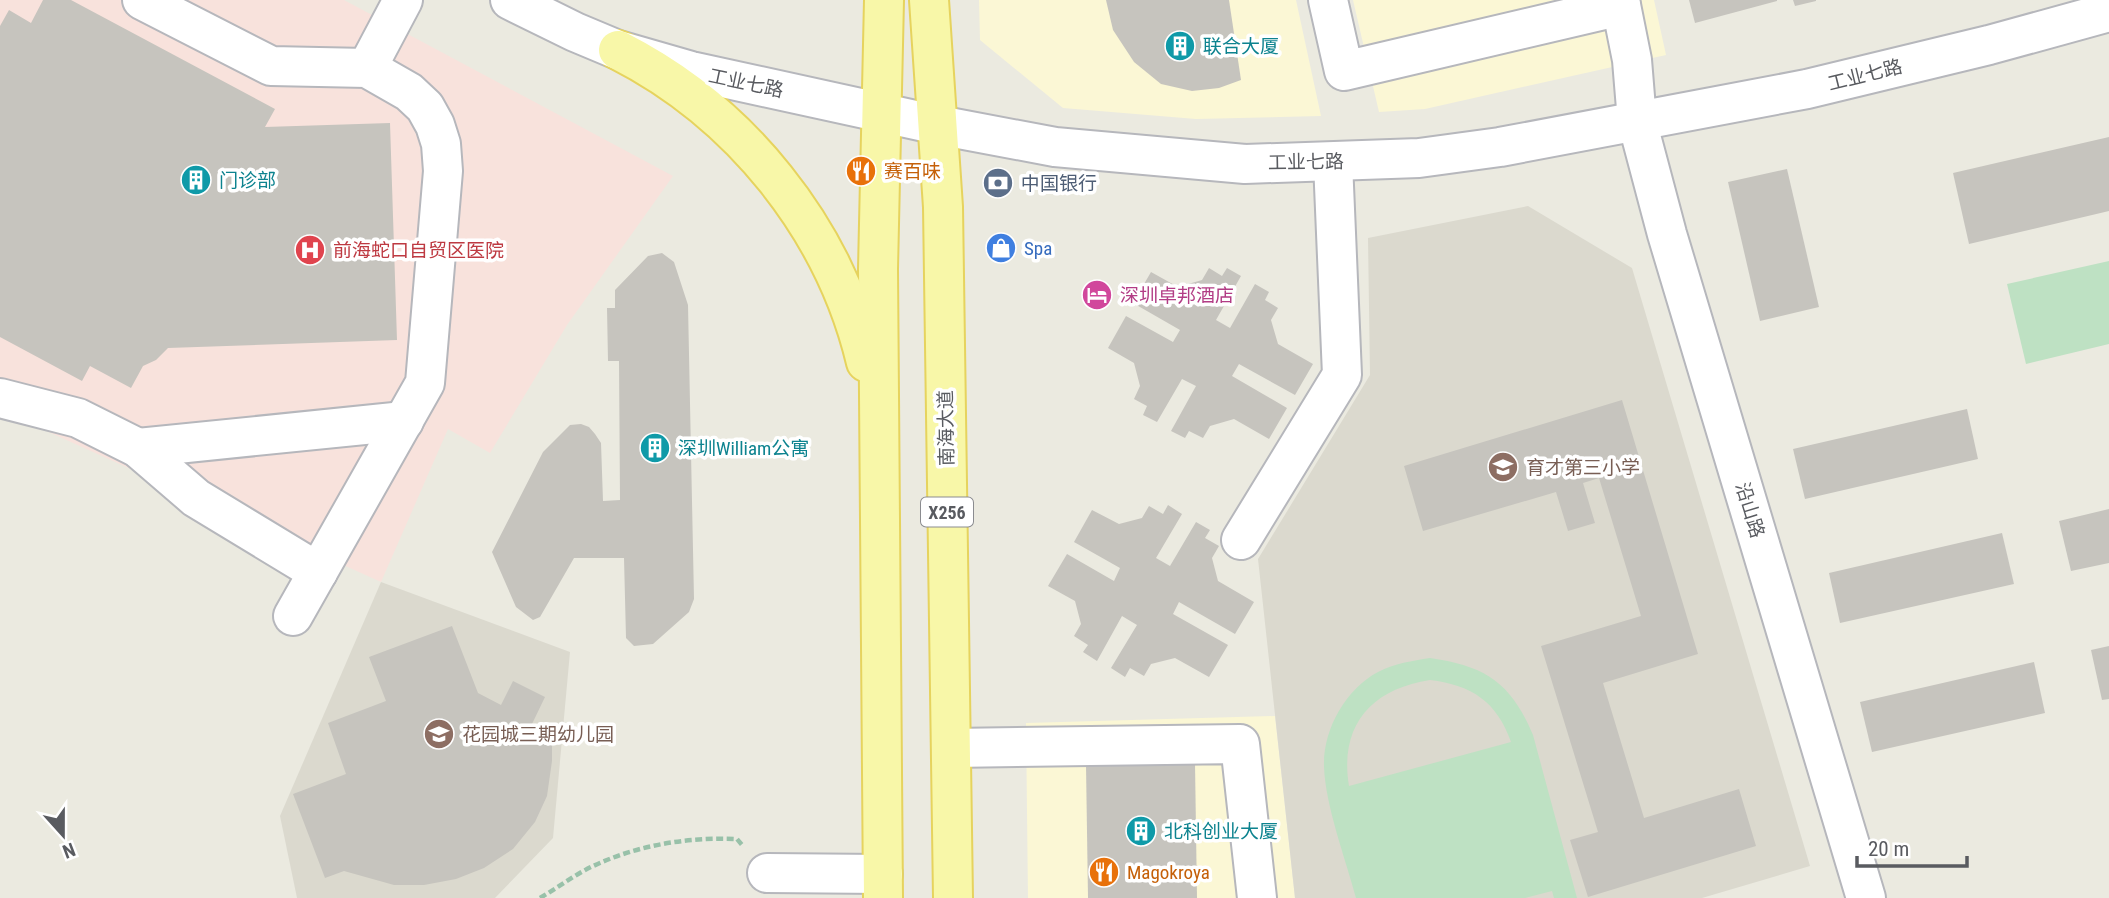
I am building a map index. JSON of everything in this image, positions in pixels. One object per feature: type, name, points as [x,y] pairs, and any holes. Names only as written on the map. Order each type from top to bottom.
[{"type":"main road","points":[[883,886],[878,417],[880,112],[884,0]]},
{"type":"main road","name":"南海大道","points":[[929,0],[943,221],[953,898]]},
{"type":"main road","points":[[618,50],[684,89],[735,132],[780,182],[820,245],[857,327],[878,417]]},
{"type":"street","points":[[142,0],[271,66],[367,68],[409,92],[425,107],[441,144],[443,171],[425,383],[293,616]]},
{"type":"street","points":[[367,68],[403,0]]},
{"type":"street","name":"工业七路","points":[[510,0],[618,50],[691,71],[1055,148],[1245,164],[1419,158],[1500,147],[1820,86],[1989,45],[2109,12]]},
{"type":"street","points":[[1328,0],[1344,71],[1620,3]]},
{"type":"street","name":"沿山路","points":[[1620,3],[1632,60],[1637,121],[1667,234],[1866,898]]},
{"type":"street","points":[[1241,540],[1342,375],[1333,162]]},
{"type":"street","points":[[0,398],[78,418],[138,448],[196,498],[318,572]]},
{"type":"street","points":[[138,448],[404,421]]},
{"type":"street","points":[[951,748],[1240,744],[1257,898]]},
{"type":"street","points":[[767,873],[883,886]]},
{"type":"path","points":[[540,898],[592,867],[650,845],[701,838],[737,839],[767,873]]},
{"type":"shaded area","name":"前海蛇口自贸区医院","points":[[0,0],[344,0],[673,176],[567,325],[490,453],[448,429],[381,582],[0,410]]},
{"type":"shaded area","points":[[979,0],[1296,0],[1321,116],[1196,119],[1063,108],[980,40]]},
{"type":"shaded area","points":[[1353,0],[1654,0],[1666,55],[1425,109],[1379,112]]},
{"type":"shaded area","name":"育才第三小学","points":[[1528,206],[1632,268],[1810,866],[1702,898],[1295,898],[1258,559],[1370,375],[1368,238]]},
{"type":"shaded area","name":"花园城三期幼儿园","points":[[381,582],[570,652],[553,838],[495,898],[297,898],[280,816]]},
{"type":"shaded area","name":"北科创业大厦","points":[[1275,716],[1295,898],[1028,898],[1026,723]]},
{"type":"green space","points":[[2109,261],[2109,344],[2026,364],[2007,284]]},
{"type":"green space","points":[[1430,658],[1450,661],[1481,672],[1506,690],[1516,702],[1533,735],[1577,898],[1554,898],[1552,891],[1525,898],[1356,898],[1325,781],[1325,752],[1332,724],[1347,699],[1366,679],[1391,666]],"holes":[[[1430,680],[1470,691],[1490,706],[1511,742],[1349,786],[1349,745],[1364,714],[1391,692]]]},
{"type":"building","name":"门诊部","points":[[43,0],[71,0],[275,109],[265,127],[390,123],[397,340],[168,348],[156,360],[143,366],[131,388],[90,366],[82,381],[0,337],[0,26],[9,10],[31,23]]},
{"type":"building","name":"联合大厦","points":[[1106,0],[1229,0],[1241,80],[1219,88],[1192,91],[1161,84],[1134,62],[1113,30]]},
{"type":"building","points":[[1689,0],[1777,0],[1777,1],[1695,23]]},
{"type":"building","points":[[1793,0],[1816,0],[1816,1],[1795,6]]},
{"type":"building","points":[[2109,137],[2109,211],[1969,244],[1953,173]]},
{"type":"building","points":[[1787,169],[1819,307],[1760,321],[1728,182]]},
{"type":"building","name":"深圳William公寓","points":[[662,253],[674,262],[688,305],[694,599],[689,612],[653,644],[634,646],[626,638],[624,558],[574,558],[540,617],[533,620],[516,607],[492,552],[543,452],[570,425],[581,424],[589,427],[601,443],[603,501],[620,500],[619,361],[608,361],[607,308],[615,308],[615,290],[648,256]]},
{"type":"building","points":[[1209,268],[1222,276],[1227,268],[1241,276],[1216,320],[1230,328],[1255,284],[1269,292],[1265,300],[1278,308],[1271,320],[1278,344],[1313,364],[1295,395],[1239,364],[1232,376],[1287,408],[1269,439],[1234,419],[1210,426],[1203,438],[1189,431],[1185,438],[1171,431],[1196,386],[1182,379],[1157,422],[1143,415],[1147,406],[1134,399],[1140,386],[1134,363],[1108,348],[1126,316],[1173,342],[1180,330],[1133,303],[1151,272],[1178,287],[1202,280]]},
{"type":"building","points":[[1622,400],[1698,654],[1603,683],[1644,818],[1739,789],[1756,846],[1588,897],[1570,840],[1598,832],[1541,646],[1641,616],[1599,478],[1583,483],[1595,523],[1568,531],[1556,492],[1423,531],[1404,466]]},
{"type":"building","points":[[1967,409],[1978,459],[1805,499],[1793,449]]},
{"type":"building","points":[[1168,505],[1182,514],[1156,558],[1170,566],[1196,522],[1210,530],[1205,538],[1219,546],[1212,558],[1218,581],[1254,602],[1235,634],[1179,602],[1173,614],[1228,645],[1209,677],[1175,658],[1151,664],[1144,676],[1130,668],[1125,677],[1111,668],[1137,625],[1122,616],[1097,661],[1083,652],[1088,645],[1074,636],[1081,624],[1075,601],[1048,586],[1067,554],[1114,581],[1120,568],[1074,542],[1092,510],[1119,524],[1142,518],[1149,506],[1163,514]]},
{"type":"building","points":[[2109,509],[2109,563],[2071,571],[2059,521]]},
{"type":"building","points":[[2002,533],[2014,584],[1840,623],[1829,573]]},
{"type":"building","name":"花园城三期幼儿园","points":[[452,626],[478,693],[501,705],[513,681],[545,697],[532,724],[552,726],[552,761],[547,796],[535,822],[513,849],[484,868],[456,879],[424,885],[394,885],[344,871],[325,878],[293,794],[346,774],[328,723],[386,701],[369,657]]},
{"type":"building","points":[[2109,646],[2109,699],[2102,700],[2091,650]]},
{"type":"building","points":[[2034,662],[2045,713],[1872,752],[1860,702]]},
{"type":"building","name":"北科创业大厦","points":[[1195,763],[1197,898],[1088,898],[1086,765]]},
{"type":"place","name":"联合大厦","points":[[1180,46]]},
{"type":"place","name":"赛百味","points":[[861,171]]},
{"type":"place","name":"门诊部","points":[[196,180]]},
{"type":"place","name":"中国银行","points":[[998,183]]},
{"type":"place","name":"Spa","points":[[1001,248]]},
{"type":"place","name":"前海蛇口自贸区医院","points":[[310,250]]},
{"type":"place","name":"深圳卓邦酒店","points":[[1097,295]]},
{"type":"place","name":"深圳William公寓","points":[[655,448]]},
{"type":"place","name":"育才第三小学","points":[[1503,467]]},
{"type":"place","name":"花园城三期幼儿园","points":[[439,734]]},
{"type":"place","name":"北科创业大厦","points":[[1141,831]]},
{"type":"place","name":"Magokroya","points":[[1104,872]]}]
